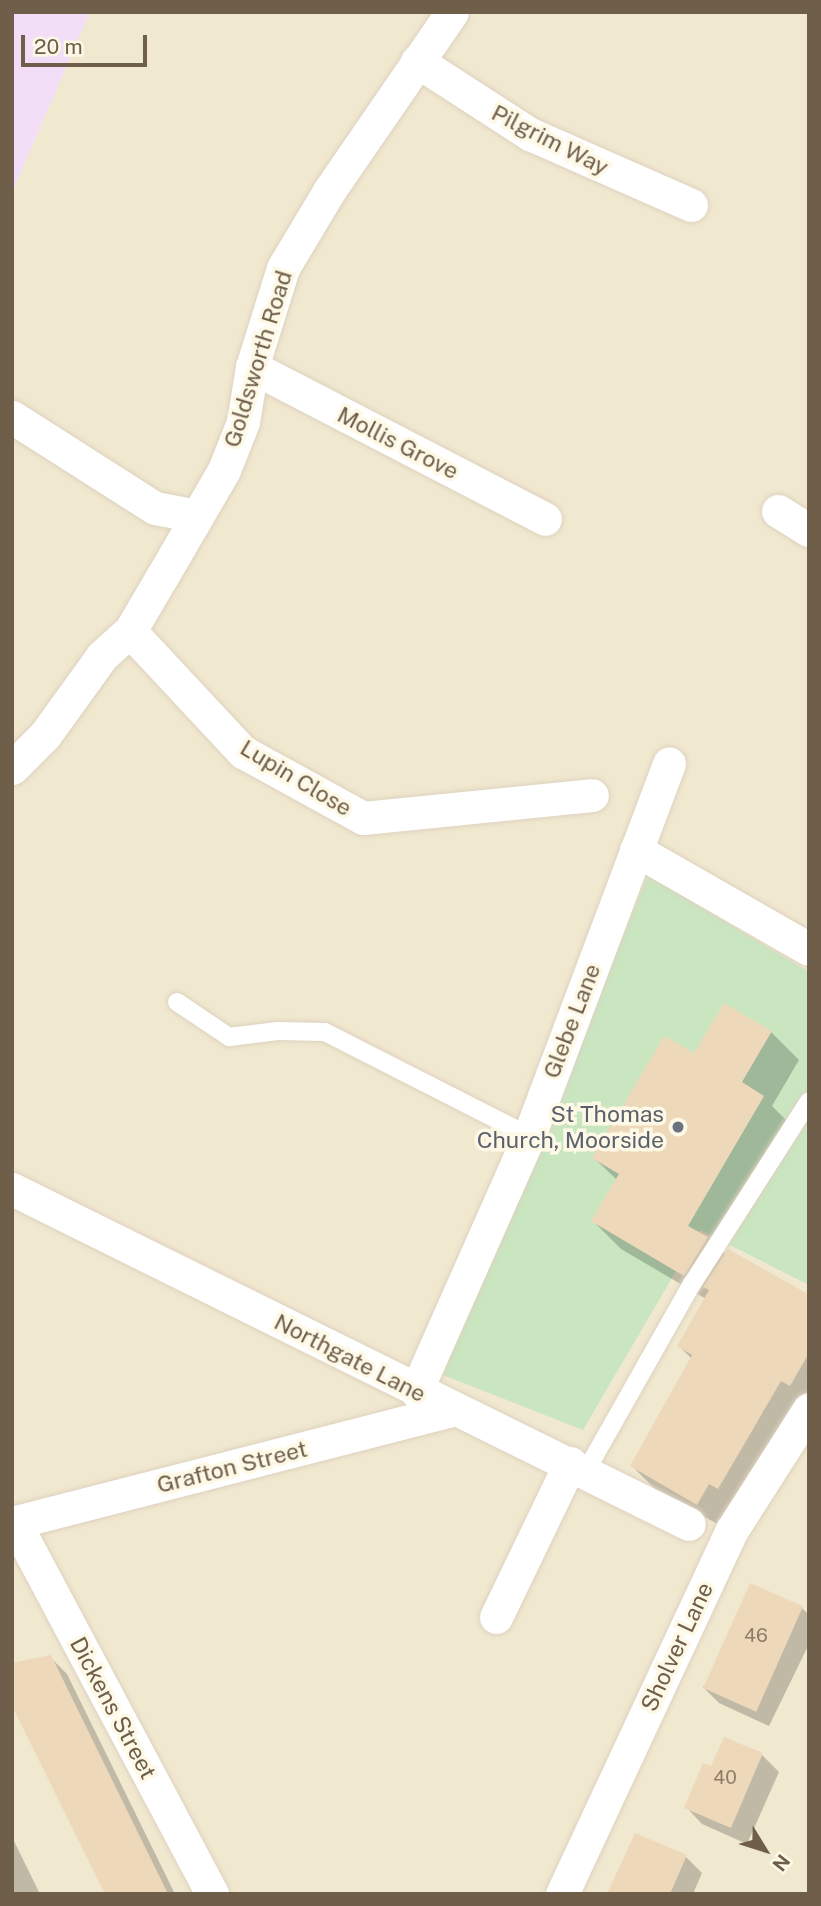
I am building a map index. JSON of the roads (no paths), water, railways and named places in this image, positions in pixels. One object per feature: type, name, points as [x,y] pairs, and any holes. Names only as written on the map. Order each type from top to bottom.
[{"type":"street","name":"Goldsworth Road","points":[[12,768],[61,716],[102,656],[130,631],[224,470],[243,422],[252,367],[283,268],[417,61],[452,12]]},
{"type":"street","name":"Pilgrim Way","points":[[417,61],[530,134],[691,205]]},
{"type":"street","name":"Mollis Grove","points":[[252,367],[545,519]]},
{"type":"street","points":[[12,417],[155,508],[197,516]]},
{"type":"street","points":[[778,511],[809,530]]},
{"type":"street","name":"Lupin Close","points":[[130,631],[243,752],[363,818],[592,795]]},
{"type":"street","name":"Glebe Lane","points":[[416,1391],[529,1136],[669,763]]},
{"type":"street","points":[[636,850],[809,949]]},
{"type":"street","name":"Northgate Lane","points":[[12,1189],[452,1410],[578,1467],[690,1524]]},
{"type":"street","name":"Sholver Lane","points":[[562,1894],[732,1530],[809,1409]]},
{"type":"street","name":"Grafton Street","points":[[14,1523],[452,1410]]},
{"type":"street","points":[[496,1617],[578,1467]]},
{"type":"street","name":"Dickens Street","points":[[14,1523],[212,1894]]},
{"type":"lane","points":[[177,1002],[229,1037],[278,1031],[325,1032],[529,1136]]},
{"type":"lane","points":[[578,1467],[809,1101]]},
{"type":"place","name":"St Thomas Church, Moorside","points":[[678,1127]]}]
